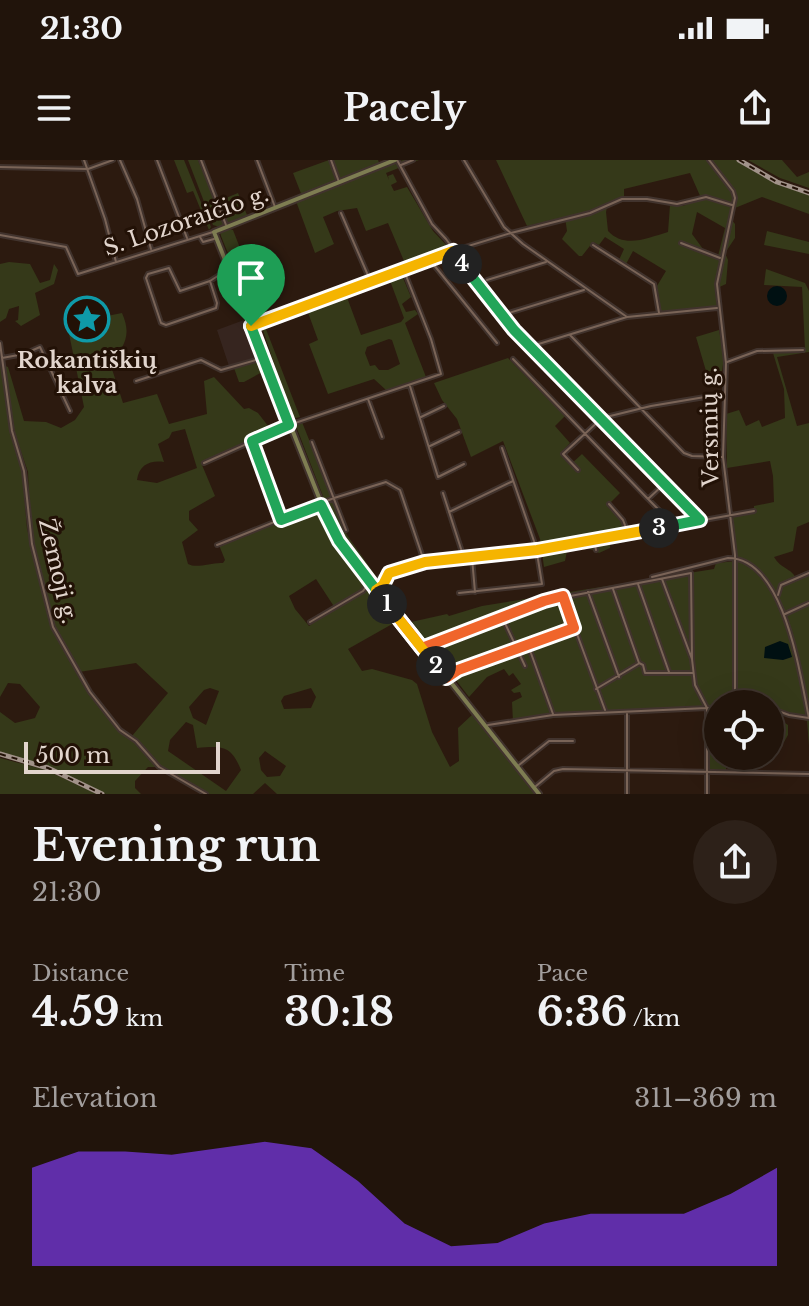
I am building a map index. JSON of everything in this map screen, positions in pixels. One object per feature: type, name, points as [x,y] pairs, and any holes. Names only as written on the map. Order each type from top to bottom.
[{"type":"street","points":[[84,160],[116,262]]},
{"type":"street","points":[[0,167],[88,169],[113,160]]},
{"type":"street","points":[[120,160],[135,194],[152,250]]},
{"type":"street","points":[[157,160],[187,239]]},
{"type":"street","points":[[201,160],[227,226]]},
{"type":"street","points":[[257,160],[275,208]]},
{"type":"street","points":[[331,160],[339,183]]},
{"type":"street","points":[[396,160],[432,224],[501,315],[700,520]]},
{"type":"street","name":"S. Lozoraičio g.","points":[[0,235],[66,247],[78,274],[214,232],[396,160]]},
{"type":"street","points":[[399,165],[413,160]]},
{"type":"street","points":[[464,160],[504,227],[627,317]]},
{"type":"street","points":[[251,326],[429,258],[590,213],[622,199],[677,204],[706,197],[734,205],[733,191],[709,160]]},
{"type":"street","name":"Versmių g.","points":[[734,205],[717,284],[726,363],[723,457],[735,558],[735,690]]},
{"type":"street","points":[[341,213],[370,282]]},
{"type":"street","points":[[214,232],[333,533],[539,794]]},
{"type":"street","points":[[200,236],[203,242],[217,239]]},
{"type":"street","points":[[681,243],[721,258]]},
{"type":"street","points":[[593,245],[654,284],[660,314]]},
{"type":"street","points":[[429,258],[497,343]]},
{"type":"street","points":[[487,280],[548,261]]},
{"type":"street","points":[[210,281],[216,308],[166,325],[161,323],[146,278],[148,274],[169,268],[180,291],[210,281],[228,269]]},
{"type":"street","points":[[204,463],[289,425],[441,374],[403,268]]},
{"type":"street","points":[[501,315],[586,289]]},
{"type":"street","points":[[531,346],[627,317],[719,308]]},
{"type":"street","points":[[570,335],[687,455],[723,457]]},
{"type":"street","name":"Žemoji g.","points":[[0,343],[12,431],[24,471],[32,544],[53,627],[90,692],[120,730],[136,741],[159,767],[206,794]]},
{"type":"street","points":[[2,358],[40,347],[70,411]]},
{"type":"street","points":[[726,363],[757,351],[803,350]]},
{"type":"street","points":[[136,381],[197,361],[203,360],[221,370],[263,358]]},
{"type":"street","points":[[513,359],[668,519]]},
{"type":"street","points":[[409,385],[438,477],[464,464]]},
{"type":"street","points":[[578,470],[563,454],[602,418],[724,394]]},
{"type":"street","points":[[367,398],[382,437]]},
{"type":"street","points":[[420,418],[444,406]]},
{"type":"street","points":[[428,446],[459,432]]},
{"type":"street","points":[[252,441],[281,520]]},
{"type":"street","points":[[312,442],[346,530]]},
{"type":"street","points":[[459,593],[542,584],[537,550],[502,448]]},
{"type":"street","points":[[449,512],[514,481]]},
{"type":"street","points":[[217,545],[334,498],[386,482],[400,490],[425,562]]},
{"type":"street","points":[[648,499],[664,483]]},
{"type":"street","points":[[443,493],[462,552]]},
{"type":"street","points":[[609,504],[623,520],[628,534]]},
{"type":"street","points":[[380,577],[425,562],[537,550],[754,511]]},
{"type":"street","points":[[594,540],[596,550]]},
{"type":"street","points":[[471,557],[475,592]]},
{"type":"street","points":[[652,577],[735,558],[753,567],[777,596],[793,642],[809,718],[784,712]]},
{"type":"street","points":[[376,590],[383,585],[389,573]]},
{"type":"street","points":[[422,648],[544,601],[691,573],[693,673],[704,702]]},
{"type":"street","points":[[777,596],[781,585],[809,573]]},
{"type":"street","points":[[662,578],[692,659]]},
{"type":"street","points":[[310,622],[363,591],[370,582]]},
{"type":"street","points":[[637,582],[669,673]]},
{"type":"street","points":[[613,587],[645,673],[693,673]]},
{"type":"street","points":[[588,591],[619,677]]},
{"type":"street","points":[[563,596],[605,712]]},
{"type":"street","points":[[784,615],[809,603]]},
{"type":"street","points":[[503,617],[525,666]]},
{"type":"street","points":[[446,678],[458,670],[574,628]]},
{"type":"street","points":[[528,645],[553,715]]},
{"type":"street","points":[[596,689],[639,663]]},
{"type":"street","points":[[485,727],[553,715],[704,708]]},
{"type":"street","points":[[627,713],[627,794]]},
{"type":"street","points":[[517,767],[549,741],[573,741]]},
{"type":"street","points":[[534,787],[559,769],[809,774]]},
{"type":"street","points":[[706,772],[707,794]]},
{"type":"shaded area","points":[[777,286],[784,289],[787,296],[784,303],[777,306],[770,303],[767,296],[770,289]]},
{"type":"shaded area","points":[[244,320],[259,358],[229,366],[217,330]]},
{"type":"shaded area","points":[[780,641],[788,644],[792,657],[783,660],[764,658],[765,647]]},
{"type":"green space","points":[[174,160],[184,160],[211,227],[209,230],[193,191],[187,193]]},
{"type":"green space","points":[[188,160],[198,160],[223,226],[213,225]]},
{"type":"green space","points":[[329,160],[336,183],[302,196],[293,173]]},
{"type":"green space","points":[[332,160],[378,160],[380,165],[341,180]]},
{"type":"green space","points":[[403,160],[419,160],[386,173],[389,180],[388,176],[393,174],[397,182],[391,185],[394,191],[407,187],[433,231],[451,250],[340,290],[404,261],[388,223],[366,231],[357,208],[337,211],[323,217],[334,244],[315,253],[296,201]]},
{"type":"green space","points":[[496,160],[736,160],[781,185],[809,195],[809,214],[762,197],[735,208],[732,220],[735,238],[725,253],[728,260],[726,284],[715,289],[717,306],[661,312],[657,286],[666,271],[633,251],[626,264],[619,260],[624,249],[605,237],[599,245],[593,242],[579,256],[562,239],[567,231],[565,217],[527,226]],"holes":[[[690,173],[701,198],[683,206],[670,205],[668,232],[629,241],[608,231],[608,203],[624,197],[624,189]],[[697,212],[725,228],[718,256],[703,249],[692,234]]]},
{"type":"green space","points":[[748,160],[782,160],[797,177],[809,172],[809,188],[780,178]]},
{"type":"green space","points":[[238,193],[247,215],[227,223],[219,201]]},
{"type":"green space","points":[[226,228],[233,230],[254,284],[254,288],[244,293],[221,236],[220,232]]},
{"type":"green space","points":[[767,231],[809,242],[809,254],[764,245]]},
{"type":"green space","points":[[0,264],[30,264],[40,283],[50,280],[54,264],[58,270],[54,284],[35,293],[40,315],[21,326],[15,321],[18,320],[19,306],[9,309],[6,318],[0,322]]},
{"type":"green space","points":[[766,269],[805,283],[809,291],[809,352],[777,357],[797,426],[809,423],[809,522],[797,527],[793,551],[774,557],[796,578],[809,572],[809,746],[807,721],[784,714],[784,690],[704,690],[704,709],[605,713],[513,722],[512,702],[522,697],[520,692],[511,690],[521,684],[513,673],[509,676],[504,669],[487,677],[469,697],[411,622],[449,616],[482,606],[714,569],[716,563],[737,561],[732,517],[754,513],[754,506],[774,502],[773,476],[770,461],[727,468],[726,414],[739,410],[746,426],[759,420],[762,427],[785,418],[784,389],[773,353],[805,349],[802,287],[764,285]]},
{"type":"green space","points":[[401,273],[411,297],[402,304],[406,312],[415,310],[418,314],[405,323],[426,377],[386,390],[374,379],[328,394],[309,344],[318,340],[306,307],[345,292],[361,335],[401,322],[404,318],[389,278]],"holes":[[[392,340],[400,364],[388,370],[370,366],[365,353],[367,347]]]},
{"type":"green space","points":[[93,300],[107,316],[122,313],[126,335],[111,366],[123,403],[157,394],[169,424],[207,414],[204,381],[214,377],[244,409],[258,413],[272,431],[202,465],[215,496],[189,511],[189,520],[198,530],[182,542],[188,564],[223,563],[225,560],[219,545],[319,507],[333,536],[420,648],[415,649],[394,623],[348,649],[362,671],[372,669],[417,684],[432,732],[450,767],[459,761],[458,728],[473,714],[535,794],[277,794],[265,783],[253,794],[207,794],[159,766],[132,736],[168,693],[136,663],[79,672],[54,626],[39,570],[30,522],[28,472],[15,434],[5,366],[8,367],[24,421],[46,422],[61,428],[75,420],[84,407],[65,314]],"holes":[[[185,429],[197,468],[157,483],[137,480],[146,465],[164,462],[158,444],[169,438],[172,432]],[[316,579],[335,608],[309,626],[289,596]],[[311,688],[316,697],[311,708],[284,709],[281,701],[284,696]],[[204,690],[219,691],[206,725],[193,718],[189,707]],[[186,722],[193,725],[197,748],[225,749],[241,770],[226,791],[168,751],[170,740]],[[265,751],[286,766],[280,776],[267,777],[261,770],[259,758]]]},
{"type":"green space","points":[[261,324],[264,324],[300,417],[291,415]]},
{"type":"green space","points":[[719,330],[724,358],[722,371],[706,371],[696,337]]},
{"type":"green space","points":[[0,353],[11,435],[22,467],[27,529],[52,629],[95,701],[119,730],[158,767],[148,767],[135,781],[135,788],[141,794],[106,794],[51,768],[0,753],[0,712],[15,723],[35,718],[40,707],[20,684],[8,683],[0,697]]},
{"type":"green space","points":[[508,358],[565,416],[555,426],[570,443],[560,454],[570,465],[582,454],[620,493],[608,505],[624,524],[629,540],[610,544],[610,548],[599,553],[585,547],[567,551],[565,561],[544,567],[540,539],[503,441],[471,457],[457,419],[442,400],[434,383]]},
{"type":"green space","points":[[261,361],[264,371],[239,382],[234,368]]},
{"type":"green space","points":[[302,422],[347,535],[402,613],[398,615],[336,530],[296,426]]},
{"type":"green space","points":[[784,722],[788,725],[784,742]]},
{"type":"green space","points":[[0,758],[46,770],[97,794],[0,794]]},
{"type":"railway","points":[[739,160],[777,182],[809,193]]},
{"type":"railway","points":[[0,754],[48,768],[102,794]]},
{"type":"place","name":"Rokantiškių kalva","points":[[87,319]]},
{"type":"route","points":[[251,326],[289,425],[252,441],[281,520],[321,505],[333,533],[376,590],[422,648],[563,596],[574,628],[458,670],[446,678],[422,648],[398,617],[376,590],[383,585],[389,573],[425,562],[537,550],[700,520],[514,330],[453,251],[251,326]]}]
